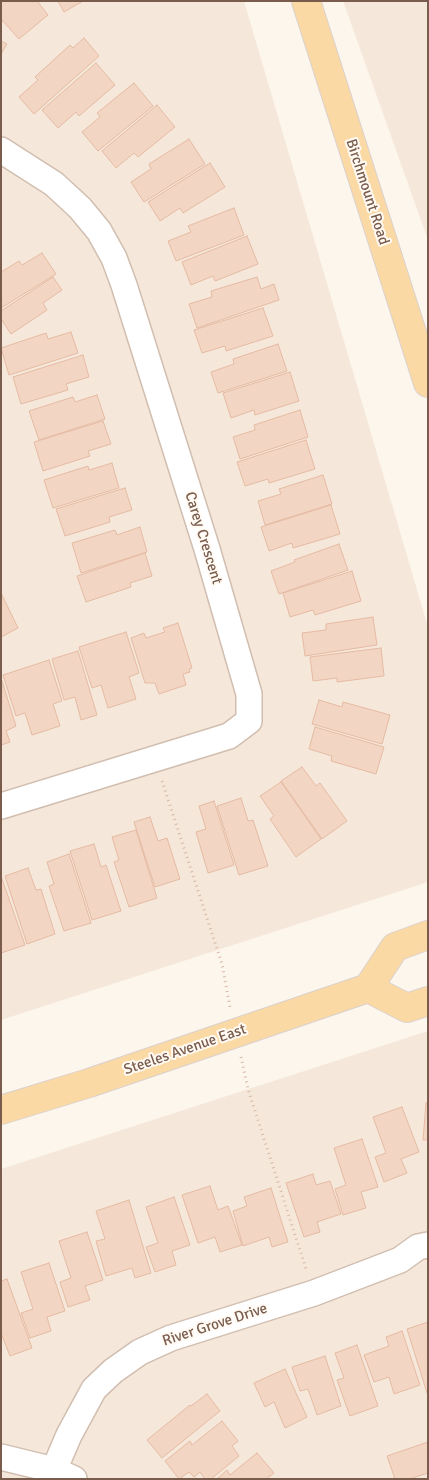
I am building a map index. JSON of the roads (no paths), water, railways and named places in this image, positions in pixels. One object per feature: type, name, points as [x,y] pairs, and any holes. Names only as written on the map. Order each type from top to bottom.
[{"type":"main road","name":"Birchmount Road","points":[[306,1],[428,383]]},
{"type":"main road","points":[[428,935],[395,946],[368,988],[407,1008],[428,1001]]},
{"type":"main road","name":"Steeles Avenue East","points":[[1,1110],[89,1083],[368,988]]},
{"type":"street","name":"Carey Crescent","points":[[1,150],[54,184],[80,208],[99,231],[114,258],[204,540],[249,694],[249,721],[229,736],[1,806]]},
{"type":"street","name":"River Grove Drive","points":[[64,1474],[68,1435],[94,1389],[113,1371],[140,1352],[171,1338],[314,1293],[400,1260],[418,1247],[428,1245]]},
{"type":"street","points":[[1,1457],[64,1474]]}]
